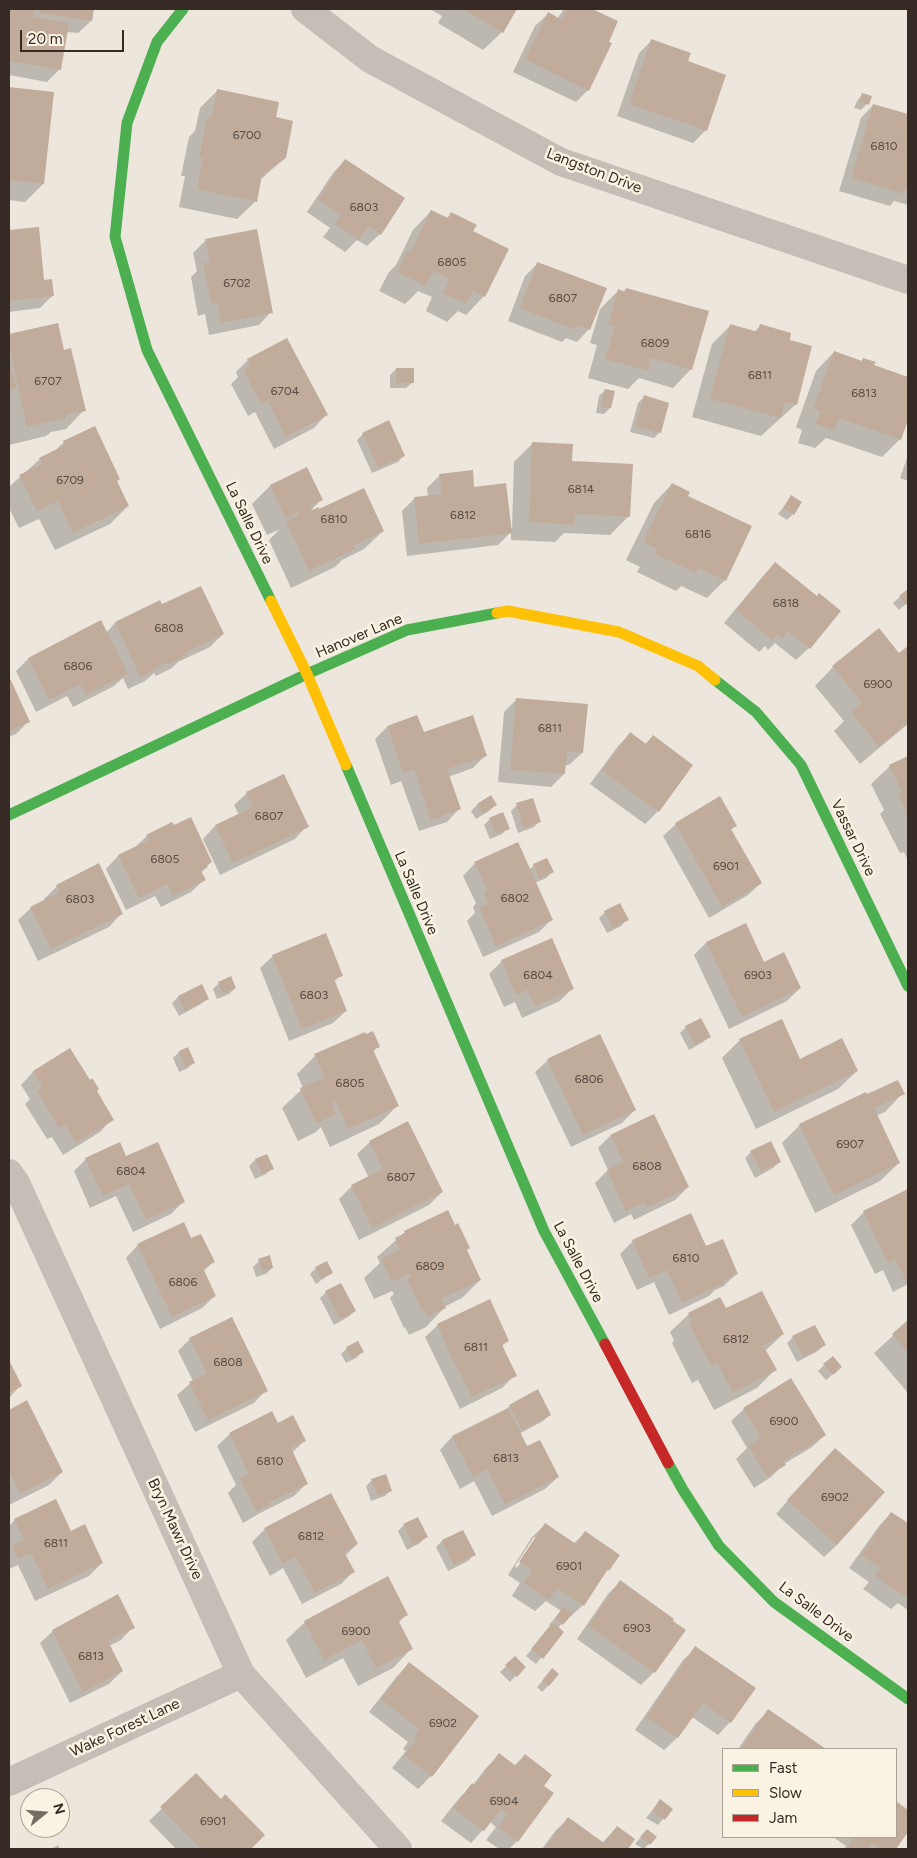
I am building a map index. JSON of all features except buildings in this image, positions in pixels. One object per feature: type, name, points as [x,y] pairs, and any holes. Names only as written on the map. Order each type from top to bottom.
[{"type":"street","name":"La Salle Drive","points":[[183,9],[157,42],[127,123],[115,236],[147,350],[307,674],[544,1231],[683,1490],[719,1546],[774,1602],[908,1699]]},
{"type":"street","name":"Langston Drive","points":[[305,9],[370,59],[561,162],[908,280]]},
{"type":"street","name":"Hanover Lane","points":[[9,815],[307,674],[407,630],[508,611],[619,632],[698,666],[756,712]]},
{"type":"street","name":"Vassar Drive","points":[[756,712],[801,765],[908,986]]},
{"type":"street","name":"Bryn Mawr Drive","points":[[9,1173],[16,1183],[241,1674],[398,1849]]},
{"type":"street","name":"Wake Forest Lane","points":[[9,1782],[241,1674]]},
{"type":"traffic: fast","points":[[183,9],[157,42],[127,123],[115,237],[147,350],[271,601]]},
{"type":"traffic: fast","points":[[9,815],[307,674],[407,630],[497,613]]},
{"type":"traffic: fast","points":[[715,680],[756,712],[801,765],[908,986]]},
{"type":"traffic: fast","points":[[346,765],[544,1231],[605,1344]]},
{"type":"traffic: fast","points":[[668,1463],[719,1546],[774,1602],[908,1699]]},
{"type":"traffic: slow","points":[[271,601],[307,674],[346,765]]},
{"type":"traffic: slow","points":[[497,613],[508,611],[619,632],[698,666],[715,680]]},
{"type":"traffic: jam","points":[[605,1344],[668,1463]]}]
